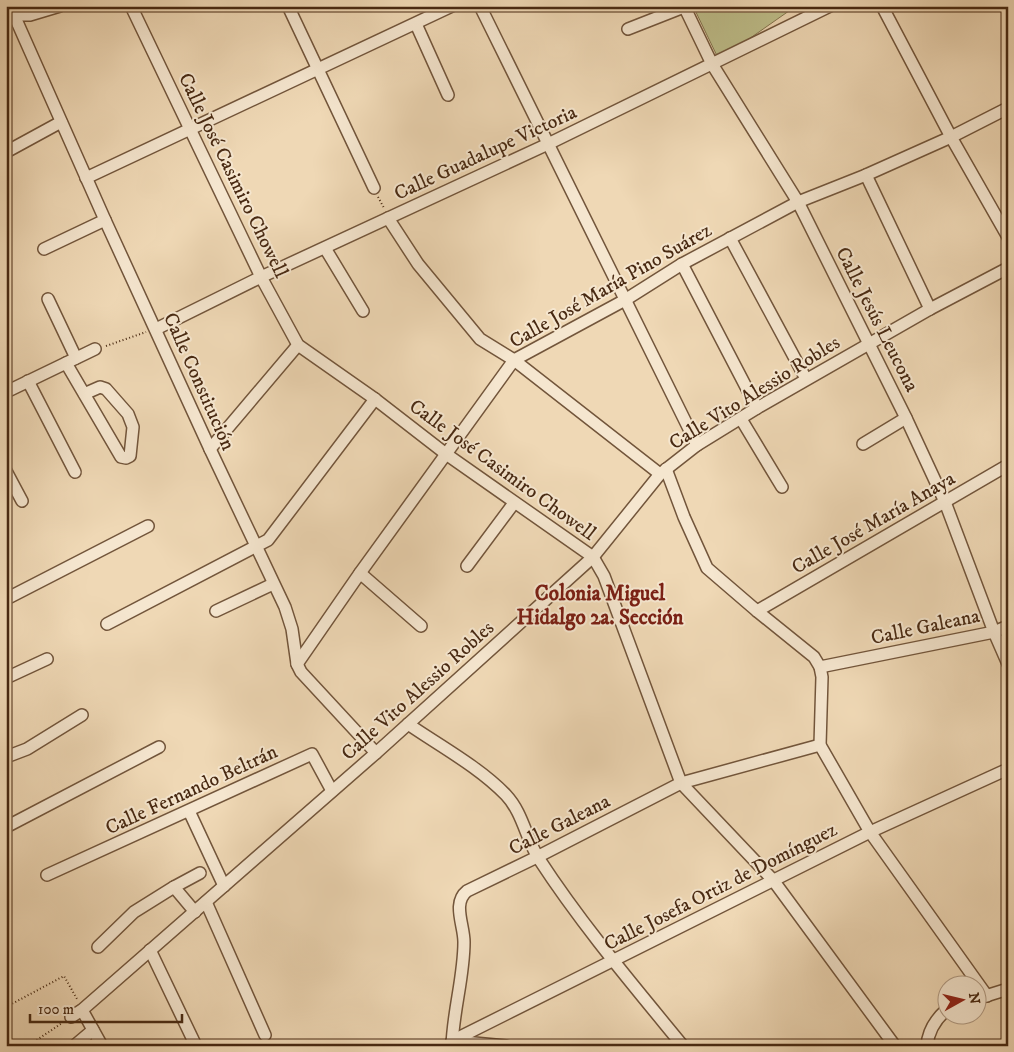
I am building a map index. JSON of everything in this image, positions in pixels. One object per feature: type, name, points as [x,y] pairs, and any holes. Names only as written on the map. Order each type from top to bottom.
[{"type":"street","points":[[12,12],[30,15],[60,6]]},
{"type":"street","name":"Calle José Casimiro Chowell","points":[[131,6],[261,277],[298,345],[375,399],[446,454],[514,503],[593,557],[604,576],[681,783],[773,880],[895,1046]]},
{"type":"street","points":[[288,6],[374,188]]},
{"type":"street","points":[[86,178],[452,6]]},
{"type":"street","points":[[480,6],[697,445]]},
{"type":"street","name":"Calle Guadalupe Victoria","points":[[156,329],[261,277],[548,144],[830,6]]},
{"type":"street","points":[[882,6],[951,137],[1008,237]]},
{"type":"street","points":[[628,29],[684,7]]},
{"type":"street","name":"Calle Jesús Leucona","points":[[684,7],[712,64],[798,202],[906,418],[945,502],[1008,664]]},
{"type":"street","name":"Calle Constitución","points":[[12,12],[210,449],[285,607],[292,629],[301,672],[376,753]]},
{"type":"street","points":[[416,24],[448,94]]},
{"type":"street","name":"Calle José María Pino Suárez","points":[[298,664],[360,574],[514,360],[625,300],[682,264],[798,202],[866,175],[951,137],[1008,108]]},
{"type":"street","points":[[6,152],[61,122]]},
{"type":"street","points":[[866,175],[930,309]]},
{"type":"street","points":[[388,218],[418,264],[480,339],[514,360],[663,471],[707,568],[814,657],[820,667],[823,690],[820,744],[870,832],[966,974]]},
{"type":"street","points":[[44,249],[105,220]]},
{"type":"street","points":[[730,238],[806,379]]},
{"type":"street","points":[[325,248],[363,311]]},
{"type":"street","points":[[682,264],[757,408]]},
{"type":"street","name":"Calle Vito Alessio Robles","points":[[72,1017],[376,753],[593,557],[663,471],[697,445],[806,379],[930,309],[1008,268]]},
{"type":"street","points":[[48,299],[84,394],[122,457],[130,456],[133,427],[128,414],[106,389],[100,387],[84,394]]},
{"type":"street","points":[[210,449],[298,345]]},
{"type":"street","points":[[7,390],[96,349]]},
{"type":"street","points":[[28,381],[75,472]]},
{"type":"street","points":[[107,624],[271,538],[375,399]]},
{"type":"street","points":[[863,444],[906,418]]},
{"type":"street","points":[[741,419],[782,487]]},
{"type":"street","name":"Calle José María Anaya","points":[[757,611],[1008,465]]},
{"type":"street","points":[[6,471],[22,501]]},
{"type":"street","points":[[467,566],[514,503]]},
{"type":"street","points":[[6,599],[148,526]]},
{"type":"street","points":[[360,574],[421,626]]},
{"type":"street","points":[[216,611],[273,584]]},
{"type":"street","name":"Calle Galeana","points":[[820,667],[994,632],[1008,626]]},
{"type":"street","points":[[6,678],[47,659]]},
{"type":"street","points":[[6,757],[27,749],[82,715]]},
{"type":"street","points":[[408,724],[483,775],[507,796],[521,818],[537,857],[583,922],[683,1046]]},
{"type":"street","name":"Calle Galeana","points":[[452,1044],[464,948],[459,902],[462,895],[681,783],[820,744]]},
{"type":"street","points":[[6,827],[159,747]]},
{"type":"street","name":"Calle Fernando Beltrán","points":[[47,875],[312,754],[332,791]]},
{"type":"street","name":"Calle Josefa Ortiz de Domínguez","points":[[452,1044],[870,832],[1008,770]]},
{"type":"street","points":[[189,811],[224,886]]},
{"type":"street","points":[[98,946],[134,912],[200,873]]},
{"type":"street","points":[[174,887],[195,912]]},
{"type":"street","points":[[206,902],[265,1035]]},
{"type":"street","points":[[150,950],[196,1046]]},
{"type":"street","points":[[986,996],[1008,988]]},
{"type":"street","points":[[82,1010],[102,1046]]},
{"type":"street","points":[[927,1046],[932,1027],[936,1022]]},
{"type":"street","points":[[74,1046],[93,1030]]},
{"type":"street","points":[[452,1044],[506,1046]]},
{"type":"path","points":[[374,188],[388,218]]},
{"type":"path","points":[[96,349],[156,329]]},
{"type":"path","points":[[6,1007],[64,976],[82,1010]]},
{"type":"path","points":[[28,1046],[72,1017]]},
{"type":"green space","points":[[693,6],[796,6],[719,60]]},
{"type":"district","name":"Colonia Miguel Hidalgo 2a. Sección","points":[[600,605]]}]
